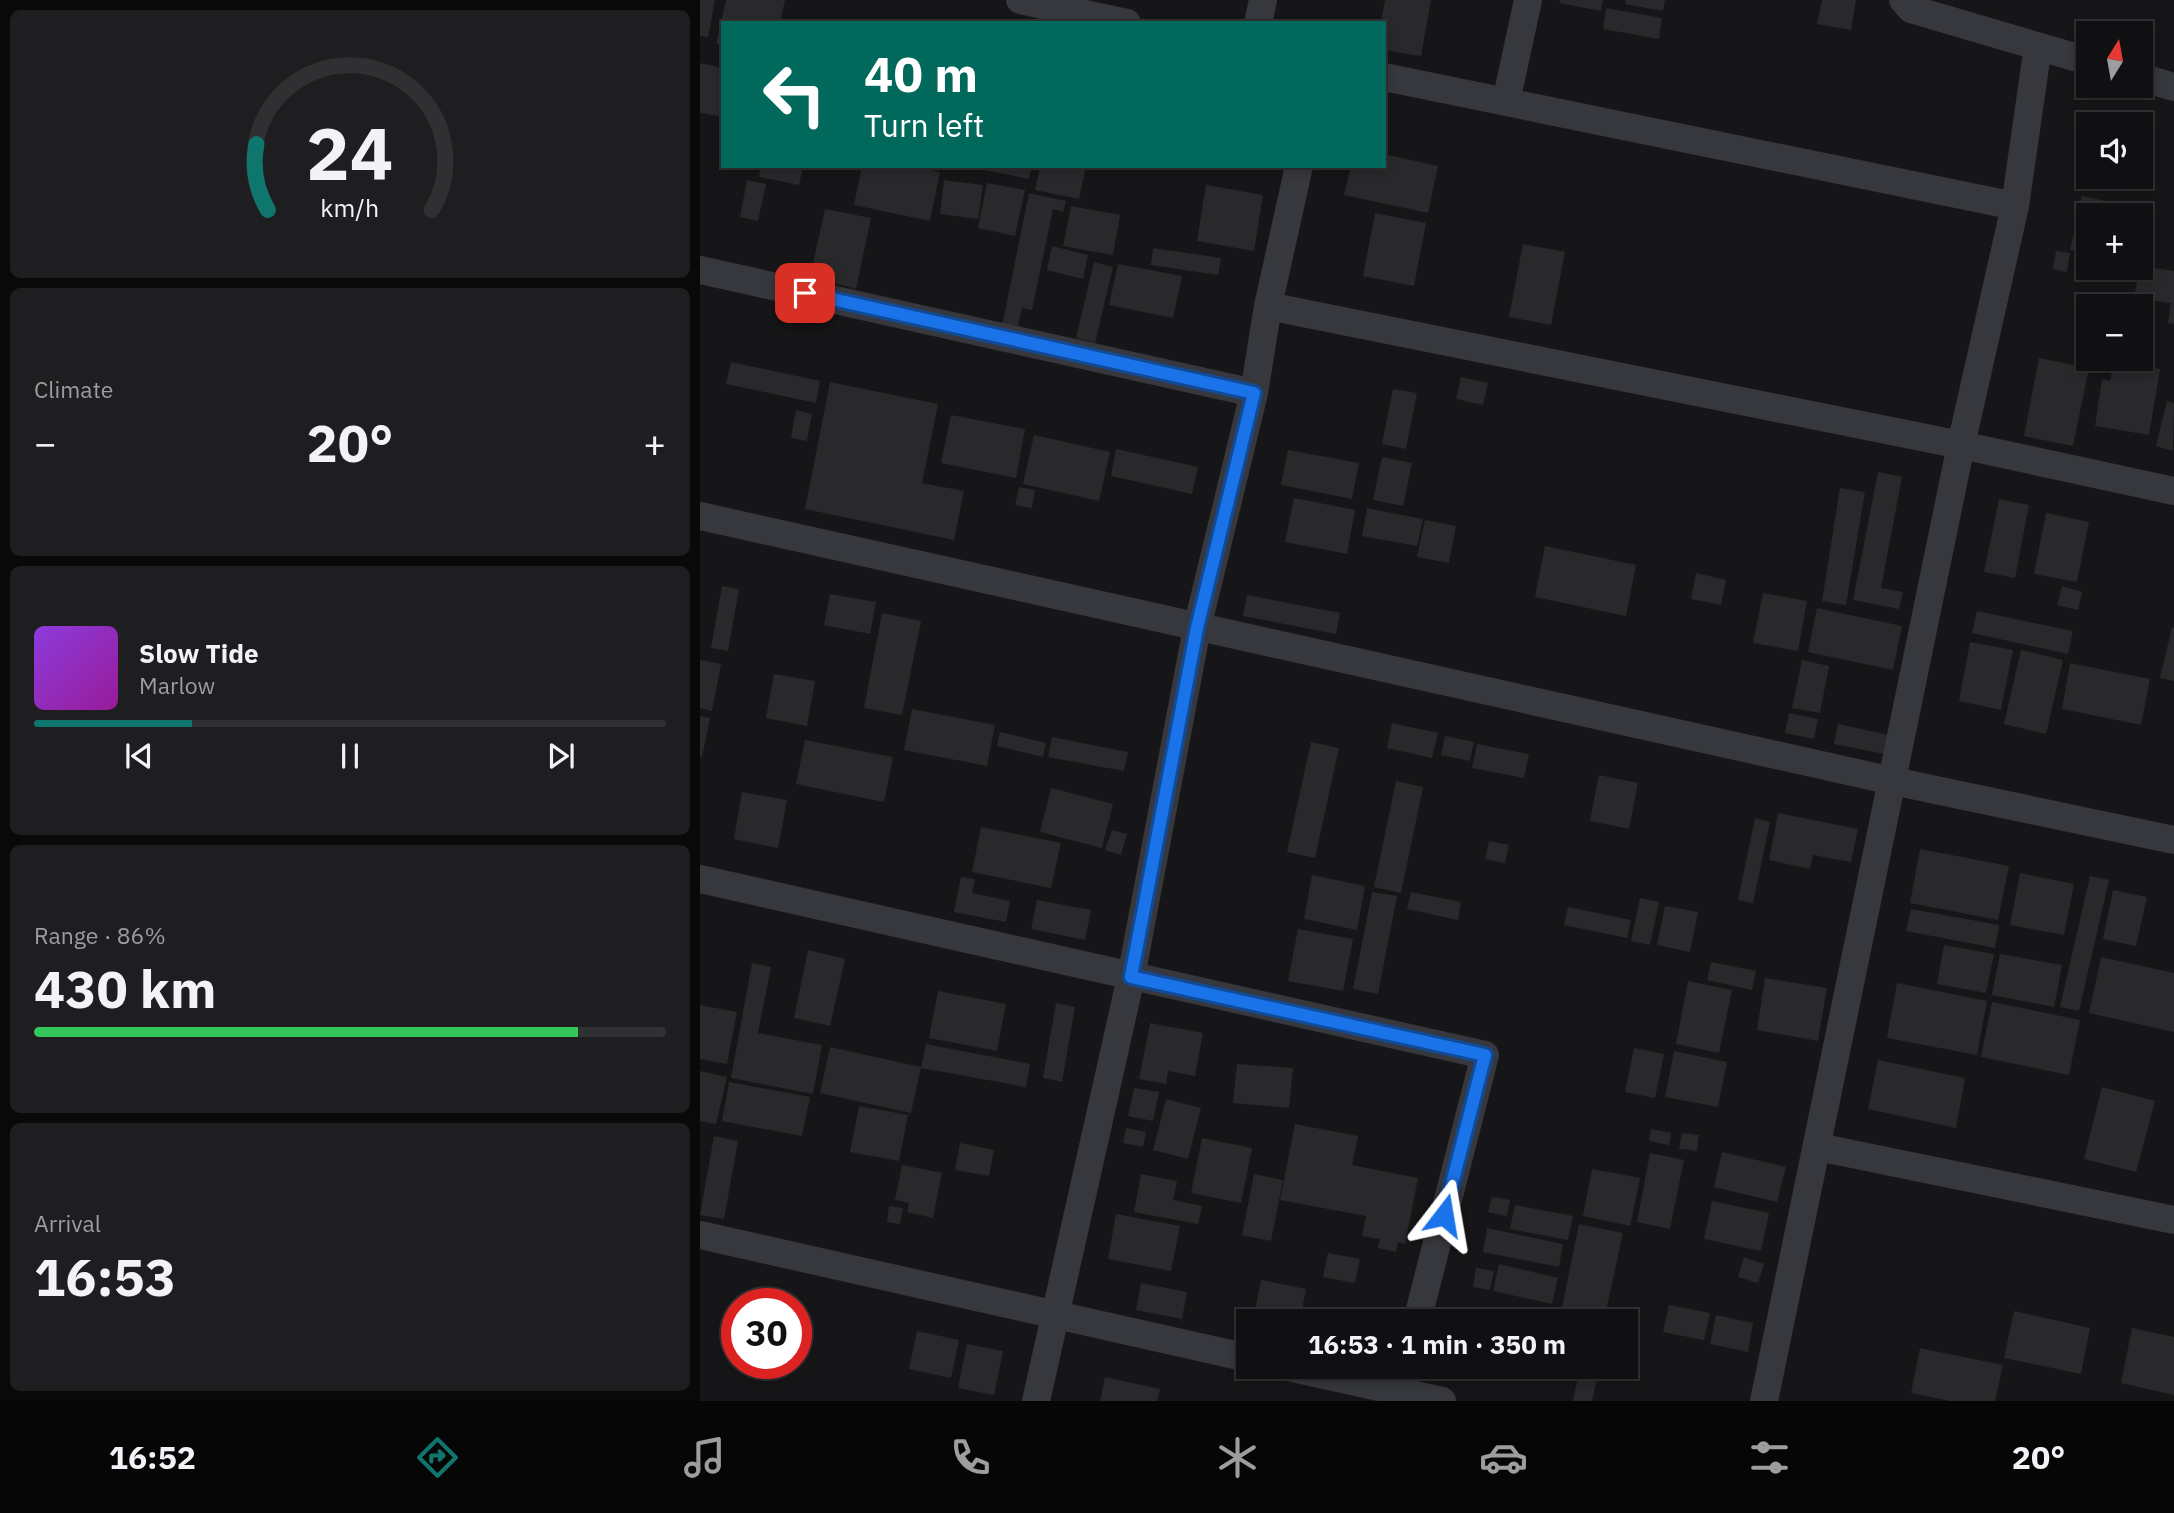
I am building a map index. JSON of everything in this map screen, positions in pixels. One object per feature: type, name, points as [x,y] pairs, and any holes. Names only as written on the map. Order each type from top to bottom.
[{"type":"street","points":[[1020,0],[1118,21]]},
{"type":"street","points":[[1258,21],[1263,0]]},
{"type":"street","points":[[1506,102],[1528,0]]},
{"type":"street","points":[[1903,0],[1911,9],[2076,57]]},
{"type":"street","points":[[1764,1401],[1961,444],[2015,206],[2038,46]]},
{"type":"street","points":[[1386,77],[2015,206]]},
{"type":"street","points":[[2153,81],[2174,87]]},
{"type":"street","points":[[1036,1401],[1131,977],[1197,628],[1254,393],[1268,306],[1299,168]]},
{"type":"street","points":[[700,270],[1254,393]]},
{"type":"street","points":[[1268,306],[1961,444],[2174,491]]},
{"type":"street","points":[[700,516],[1893,781],[2174,840]]},
{"type":"street","points":[[700,879],[1485,1055],[1420,1309]]},
{"type":"street","points":[[1818,1147],[2174,1220]]},
{"type":"street","points":[[700,1235],[1236,1355]]},
{"type":"street","points":[[1402,1379],[1442,1401]]},
{"type":"building","points":[[700,0],[715,0],[708,37],[700,36]]},
{"type":"building","points":[[726,0],[785,0],[780,21],[721,21]]},
{"type":"building","points":[[1385,0],[1431,0],[1421,56],[1386,50],[1386,21],[1381,21]]},
{"type":"building","points":[[1560,0],[1603,0],[1601,11],[1559,3]]},
{"type":"building","points":[[1626,0],[1665,0],[1663,11],[1625,4]]},
{"type":"building","points":[[1822,0],[1856,0],[1851,30],[1817,24]]},
{"type":"building","points":[[1606,8],[1662,18],[1659,39],[1603,29]]},
{"type":"building","points":[[721,22],[721,45],[716,44]]},
{"type":"building","points":[[700,63],[721,68],[721,117],[700,113]]},
{"type":"building","points":[[1386,154],[1438,166],[1428,213],[1344,195],[1351,168],[1386,168]]},
{"type":"building","points":[[761,168],[803,168],[799,185],[759,177]]},
{"type":"building","points":[[862,168],[921,168],[940,172],[930,221],[854,205]]},
{"type":"building","points":[[979,168],[1032,168],[1029,179]]},
{"type":"building","points":[[1040,168],[1086,168],[1079,199],[1035,190]]},
{"type":"building","points":[[747,180],[766,184],[758,221],[740,217]]},
{"type":"building","points":[[944,180],[983,185],[978,219],[940,214]]},
{"type":"building","points":[[987,183],[1025,190],[1015,236],[978,228]]},
{"type":"building","points":[[1206,185],[1263,195],[1254,251],[1197,241]]},
{"type":"building","points":[[1029,193],[1066,201],[1063,212],[1053,209],[1032,310],[1022,308],[1017,329],[1002,326]]},
{"type":"building","points":[[2082,196],[2115,203],[2080,203]]},
{"type":"building","points":[[1071,206],[1120,215],[1113,255],[1063,246]]},
{"type":"building","points":[[825,209],[871,218],[856,289],[810,277]]},
{"type":"building","points":[[1375,213],[1426,223],[1414,286],[1363,276]]},
{"type":"building","points":[[2076,223],[2076,251],[2070,250]]},
{"type":"building","points":[[1523,244],[1565,252],[1551,325],[1509,317]]},
{"type":"building","points":[[1052,246],[1088,255],[1083,279],[1047,270]]},
{"type":"building","points":[[1153,248],[1221,258],[1218,275],[1151,265]]},
{"type":"building","points":[[2056,251],[2070,253],[2067,272],[2053,269]]},
{"type":"building","points":[[1094,262],[1113,267],[1095,343],[1076,338]]},
{"type":"building","points":[[1118,264],[1182,276],[1173,318],[1109,305]]},
{"type":"building","points":[[2153,268],[2174,271],[2174,324],[2168,323],[2171,303],[2153,301],[2153,294],[2135,294],[2137,280],[2153,280]]},
{"type":"building","points":[[2039,358],[2076,365],[2076,371],[2088,371],[2073,446],[2024,436]]},
{"type":"building","points":[[731,362],[820,381],[816,403],[726,384]]},
{"type":"building","points":[[2160,369],[2149,435],[2095,426],[2102,379],[2110,381],[2112,371]]},
{"type":"building","points":[[1461,377],[1488,383],[1483,405],[1456,399]]},
{"type":"building","points":[[830,382],[938,404],[922,483],[964,491],[954,540],[805,509]]},
{"type":"building","points":[[1393,389],[1417,393],[1406,449],[1382,444]]},
{"type":"building","points":[[2167,401],[2174,403],[2173,451],[2156,446]]},
{"type":"building","points":[[796,410],[812,414],[807,441],[791,438]]},
{"type":"building","points":[[951,415],[1025,429],[1016,478],[941,463]]},
{"type":"building","points":[[1034,435],[1110,452],[1099,501],[1023,484]]},
{"type":"building","points":[[1116,449],[1198,467],[1192,494],[1111,476]]},
{"type":"building","points":[[1288,450],[1359,463],[1352,499],[1281,485]]},
{"type":"building","points":[[1382,457],[1412,463],[1403,506],[1373,500]]},
{"type":"building","points":[[1878,472],[1902,477],[1881,588],[1903,592],[1899,609],[1853,600]]},
{"type":"building","points":[[1019,487],[1035,490],[1032,508],[1015,505]]},
{"type":"building","points":[[1840,488],[1865,492],[1846,605],[1822,601]]},
{"type":"building","points":[[1294,498],[1355,510],[1347,554],[1285,542]]},
{"type":"building","points":[[1999,499],[2029,505],[2015,578],[1984,572]]},
{"type":"building","points":[[1367,508],[1423,519],[1417,546],[1362,536]]},
{"type":"building","points":[[2046,513],[2089,522],[2077,582],[2034,574]]},
{"type":"building","points":[[1425,520],[1456,526],[1449,563],[1417,557]]},
{"type":"building","points":[[1545,546],[1636,565],[1626,616],[1535,597]]},
{"type":"building","points":[[1696,573],[1726,580],[1721,605],[1691,599]]},
{"type":"building","points":[[722,586],[739,589],[728,651],[711,648]]},
{"type":"building","points":[[2062,586],[2082,592],[2078,610],[2057,605]]},
{"type":"building","points":[[1763,593],[1807,601],[1798,651],[1753,643]]},
{"type":"building","points":[[830,594],[876,602],[870,634],[824,625]]},
{"type":"building","points":[[1247,595],[1340,613],[1336,634],[1243,616]]},
{"type":"building","points":[[1817,608],[1902,626],[1893,670],[1808,652]]},
{"type":"building","points":[[1977,611],[2073,631],[2068,654],[1972,633]]},
{"type":"building","points":[[882,613],[921,621],[902,715],[864,708]]},
{"type":"building","points":[[2172,627],[2174,628],[2174,681],[2160,678]]},
{"type":"building","points":[[1970,642],[2013,650],[2001,710],[1959,701]]},
{"type":"building","points":[[2021,650],[2063,660],[2046,734],[2004,724]]},
{"type":"building","points":[[700,660],[721,664],[712,711],[700,708]]},
{"type":"building","points":[[1802,660],[1829,666],[1820,713],[1792,708]]},
{"type":"building","points":[[2070,663],[2150,679],[2141,725],[2062,709]]},
{"type":"building","points":[[774,674],[815,681],[807,726],[766,718]]},
{"type":"building","points":[[912,709],[995,725],[987,766],[904,750]]},
{"type":"building","points":[[1789,713],[1818,719],[1814,739],[1785,733]]},
{"type":"building","points":[[700,716],[710,718],[702,757],[700,757]]},
{"type":"building","points":[[1392,723],[1438,733],[1432,758],[1387,748]]},
{"type":"building","points":[[1838,724],[1889,735],[1885,754],[1834,744]]},
{"type":"building","points":[[1000,732],[1046,743],[1043,757],[997,746]]},
{"type":"building","points":[[1445,736],[1474,742],[1470,761],[1441,755]]},
{"type":"building","points":[[1052,737],[1128,752],[1124,771],[1048,757]]},
{"type":"building","points":[[805,740],[893,757],[884,802],[796,784]]},
{"type":"building","points":[[1311,742],[1339,748],[1315,858],[1287,852]]},
{"type":"building","points":[[1477,744],[1529,754],[1524,778],[1472,768]]},
{"type":"building","points":[[1599,775],[1638,783],[1629,829],[1590,821]]},
{"type":"building","points":[[1396,781],[1423,787],[1401,893],[1374,887]]},
{"type":"building","points":[[1051,788],[1113,804],[1102,848],[1040,832]]},
{"type":"building","points":[[742,792],[787,800],[778,848],[734,839]]},
{"type":"building","points":[[1778,813],[1858,829],[1851,862],[1813,855],[1810,869],[1769,860]]},
{"type":"building","points":[[1755,818],[1770,822],[1753,903],[1738,900]]},
{"type":"building","points":[[981,827],[1061,843],[1051,888],[972,872]]},
{"type":"building","points":[[1112,830],[1127,834],[1121,855],[1105,850]]},
{"type":"building","points":[[1489,841],[1509,845],[1505,863],[1485,859]]},
{"type":"building","points":[[1920,849],[2009,866],[1998,920],[1910,903]]},
{"type":"building","points":[[2020,873],[2074,884],[2064,935],[2010,925]]},
{"type":"building","points":[[1312,875],[1365,886],[1357,930],[1304,919]]},
{"type":"building","points":[[2090,876],[2109,880],[2079,1011],[2060,1007]]},
{"type":"building","points":[[961,877],[975,879],[972,893],[1010,901],[1006,922],[954,912]]},
{"type":"building","points":[[2113,890],[2147,897],[2136,946],[2103,939]]},
{"type":"building","points":[[1372,892],[1397,896],[1378,994],[1353,989]]},
{"type":"building","points":[[1411,892],[1461,902],[1458,920],[1407,909]]},
{"type":"building","points":[[1640,898],[1659,902],[1650,945],[1631,941]]},
{"type":"building","points":[[1037,900],[1091,910],[1085,940],[1031,929]]},
{"type":"building","points":[[1665,906],[1698,912],[1690,952],[1657,945]]},
{"type":"building","points":[[1568,907],[1631,920],[1627,938],[1564,925]]},
{"type":"building","points":[[1911,909],[1999,925],[1995,948],[1906,931]]},
{"type":"building","points":[[1298,929],[1353,939],[1343,991],[1288,981]]},
{"type":"building","points":[[1944,945],[1994,954],[1986,993],[1937,984]]},
{"type":"building","points":[[808,950],[845,959],[830,1026],[794,1018]]},
{"type":"building","points":[[2000,954],[2062,965],[2054,1007],[1992,995]]},
{"type":"building","points":[[2101,957],[2174,973],[2174,1032],[2089,1013]]},
{"type":"building","points":[[1711,962],[1756,971],[1752,990],[1707,980]]},
{"type":"building","points":[[752,963],[771,967],[758,1033],[822,1045],[813,1094],[731,1078]]},
{"type":"building","points":[[1765,978],[1827,988],[1818,1041],[1757,1030]]},
{"type":"building","points":[[1688,981],[1732,990],[1719,1053],[1676,1044]]},
{"type":"building","points":[[1897,983],[1987,1001],[1977,1055],[1887,1038]]},
{"type":"building","points":[[938,991],[1006,1004],[997,1051],[929,1038]]},
{"type":"building","points":[[1992,1002],[2080,1020],[2069,1075],[1981,1057]]},
{"type":"building","points":[[1056,1003],[1075,1007],[1062,1082],[1043,1078]]},
{"type":"building","points":[[700,1005],[737,1012],[727,1064],[700,1059]]},
{"type":"building","points":[[1150,1023],[1203,1033],[1195,1076],[1168,1071],[1166,1084],[1139,1079]]},
{"type":"building","points":[[926,1044],[1030,1064],[1026,1087],[921,1068]]},
{"type":"building","points":[[830,1047],[921,1067],[911,1113],[820,1093]]},
{"type":"building","points":[[1634,1048],[1664,1054],[1655,1098],[1625,1092]]},
{"type":"building","points":[[1674,1051],[1727,1062],[1718,1107],[1665,1097]]},
{"type":"building","points":[[1878,1060],[1965,1078],[1956,1128],[1868,1109]]},
{"type":"building","points":[[1237,1064],[1293,1068],[1289,1108],[1233,1103]]},
{"type":"building","points":[[700,1071],[727,1077],[716,1124],[700,1121]]},
{"type":"building","points":[[729,1082],[810,1097],[802,1136],[722,1121]]},
{"type":"building","points":[[2102,1087],[2155,1101],[2136,1172],[2084,1159]]},
{"type":"building","points":[[1134,1088],[1159,1092],[1153,1121],[1128,1116]]},
{"type":"building","points":[[1166,1099],[1201,1108],[1188,1159],[1153,1150]]},
{"type":"building","points":[[859,1106],[908,1115],[899,1161],[850,1152]]},
{"type":"building","points":[[1295,1124],[1358,1136],[1352,1165],[1418,1178],[1405,1244],[1398,1242],[1396,1252],[1378,1248],[1380,1239],[1362,1236],[1366,1216],[1280,1200]]},
{"type":"building","points":[[1126,1128],[1146,1132],[1143,1147],[1123,1143]]},
{"type":"building","points":[[1651,1129],[1671,1133],[1669,1145],[1649,1141]]},
{"type":"building","points":[[1682,1133],[1699,1135],[1697,1151],[1679,1149]]},
{"type":"building","points":[[714,1136],[738,1141],[724,1219],[700,1215]]},
{"type":"building","points":[[1202,1138],[1252,1148],[1241,1203],[1191,1193]]},
{"type":"building","points":[[960,1143],[994,1150],[989,1176],[955,1170]]},
{"type":"building","points":[[1722,1152],[1786,1167],[1777,1202],[1714,1187]]},
{"type":"building","points":[[1650,1153],[1684,1160],[1670,1229],[1637,1222]]},
{"type":"building","points":[[902,1165],[942,1173],[933,1218],[907,1212],[909,1203],[895,1200]]},
{"type":"building","points":[[1592,1169],[1640,1178],[1630,1226],[1583,1216]]},
{"type":"building","points":[[1141,1174],[1177,1181],[1173,1200],[1202,1206],[1198,1224],[1134,1212]]},
{"type":"building","points":[[1254,1174],[1283,1180],[1271,1241],[1242,1235]]},
{"type":"building","points":[[1492,1197],[1510,1200],[1507,1216],[1488,1212]]},
{"type":"building","points":[[1712,1201],[1769,1213],[1761,1251],[1704,1239]]},
{"type":"building","points":[[1515,1205],[1573,1216],[1568,1240],[1510,1229]]},
{"type":"building","points":[[889,1206],[903,1208],[900,1224],[887,1222]]},
{"type":"building","points":[[1116,1214],[1180,1226],[1171,1271],[1108,1259]]},
{"type":"building","points":[[1579,1224],[1623,1233],[1607,1309],[1562,1307]]},
{"type":"building","points":[[1487,1228],[1563,1244],[1559,1267],[1483,1252]]},
{"type":"building","points":[[1328,1253],[1360,1259],[1355,1283],[1323,1277]]},
{"type":"building","points":[[1744,1257],[1764,1264],[1758,1283],[1738,1277]]},
{"type":"building","points":[[1499,1264],[1558,1278],[1552,1304],[1493,1291]]},
{"type":"building","points":[[1476,1268],[1494,1271],[1490,1290],[1473,1287]]},
{"type":"building","points":[[1261,1280],[1306,1289],[1302,1309],[1255,1309]]},
{"type":"building","points":[[1141,1283],[1187,1292],[1182,1319],[1136,1310]]},
{"type":"building","points":[[1669,1305],[1710,1313],[1704,1340],[1663,1332]]},
{"type":"building","points":[[2014,1311],[2090,1328],[2081,1374],[2004,1358]]},
{"type":"building","points":[[1716,1315],[1753,1323],[1748,1352],[1710,1344]]},
{"type":"building","points":[[2132,1328],[2174,1337],[2174,1395],[2121,1383]]},
{"type":"building","points":[[917,1331],[959,1340],[951,1378],[909,1369]]},
{"type":"building","points":[[967,1344],[1003,1351],[994,1395],[958,1388]]},
{"type":"building","points":[[1920,1348],[2003,1365],[1995,1401],[1950,1401],[1911,1393]]},
{"type":"building","points":[[1105,1377],[1160,1389],[1157,1401],[1100,1401]]},
{"type":"building","points":[[1578,1379],[1597,1379],[1592,1401],[1573,1401]]},
{"type":"route","points":[[805,293],[1254,393],[1197,628],[1131,977],[1485,1055],[1444,1215]]}]
